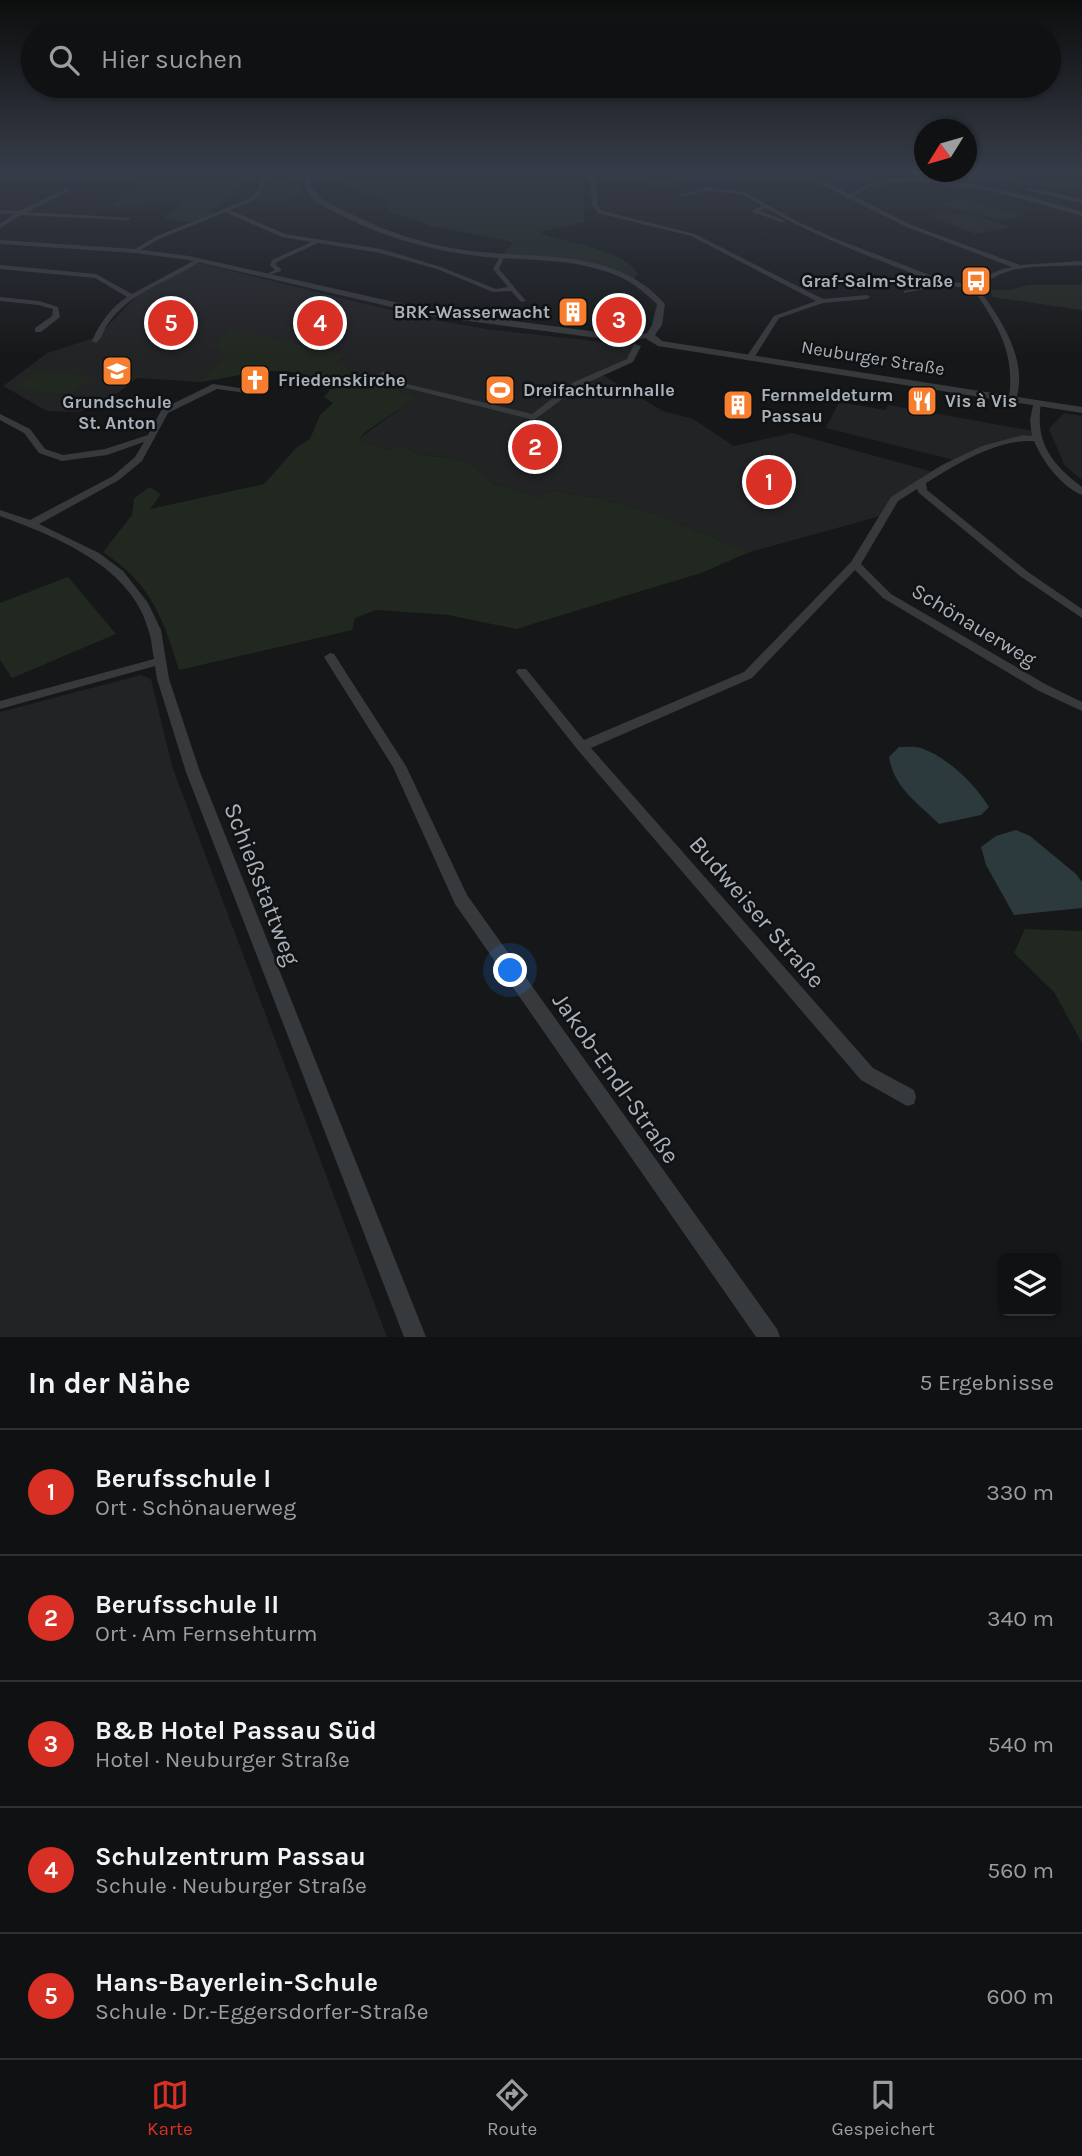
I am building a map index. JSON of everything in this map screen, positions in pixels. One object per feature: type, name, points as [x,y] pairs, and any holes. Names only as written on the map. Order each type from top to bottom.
[{"type":"street","points":[[135,251],[172,232]]},
{"type":"street","points":[[275,232],[316,242],[374,249],[439,268],[495,291],[512,289]]},
{"type":"street","points":[[392,232],[447,248],[589,265],[640,284],[661,304],[654,339]]},
{"type":"street","points":[[682,232],[693,235],[822,301]]},
{"type":"street","points":[[820,232],[944,283],[978,287]]},
{"type":"street","points":[[926,232],[1019,267]]},
{"type":"street","points":[[0,242],[135,251],[199,260],[451,317],[633,343],[629,360],[576,384],[534,417],[375,379],[384,373]]},
{"type":"street","points":[[269,275],[279,270],[273,265],[274,261],[316,242]]},
{"type":"street","points":[[503,256],[496,269],[523,301]]},
{"type":"street","points":[[96,341],[100,329],[117,309],[199,260]]},
{"type":"street","points":[[978,287],[988,277],[1019,267],[1082,263]]},
{"type":"street","points":[[0,267],[96,276],[133,297]]},
{"type":"street","points":[[906,292],[944,283]]},
{"type":"street","points":[[978,287],[978,292],[1002,325],[1012,348],[1016,369],[1013,398]]},
{"type":"street","points":[[751,356],[776,317],[822,301],[867,298]]},
{"type":"street","points":[[0,299],[39,303],[56,309],[57,317],[38,330]]},
{"type":"street","name":"Neuburger Straße","points":[[633,343],[650,347],[654,339],[1082,410]]},
{"type":"street","points":[[31,524],[116,478],[139,459],[165,411],[216,386],[237,392],[259,393]]},
{"type":"street","points":[[1037,403],[1035,431],[1038,439],[1068,482],[1082,492]]},
{"type":"street","points":[[0,416],[27,431],[42,451],[62,458]]},
{"type":"street","points":[[39,456],[62,458],[107,452],[149,437]]},
{"type":"street","points":[[582,746],[748,675],[855,565],[894,499],[985,448],[1023,438],[1038,439]]},
{"type":"street","points":[[921,482],[922,491],[930,498],[1024,575],[1082,614]]},
{"type":"street","name":"Schießstattweg","points":[[0,513],[31,524],[95,555],[119,573],[142,603],[155,630],[160,661],[193,772],[415,1337]]},
{"type":"street","name":"Schönauerweg","points":[[855,565],[887,596],[1043,688],[1082,707]]},
{"type":"street","name":"Jakob-Endl-Straße","points":[[330,657],[399,766],[461,899],[769,1337]]},
{"type":"street","points":[[0,705],[160,661]]},
{"type":"street","name":"Budweiser Straße","points":[[522,672],[582,746],[867,1074],[907,1097]]},
{"type":"shaded area","points":[[464,232],[541,232],[539,233],[620,258],[638,274],[632,280],[578,263],[502,255],[514,242]]},
{"type":"shaded area","points":[[195,262],[422,318],[486,329],[638,346],[630,360],[601,374],[663,411],[693,419],[734,446],[792,433],[937,473],[895,500],[884,515],[750,552],[653,513],[598,498],[553,491],[538,497],[492,483],[473,465],[451,458],[420,455],[401,445],[388,450],[357,440],[416,397],[352,375],[335,362],[346,357],[227,354],[200,382],[137,378],[102,405],[77,412],[47,411],[3,386],[47,353],[97,337],[140,293]]},
{"type":"shaded area","points":[[1027,285],[1082,285],[1082,310],[992,297],[991,290],[1011,290]]},
{"type":"shaded area","points":[[230,328],[347,356],[336,362],[348,369],[352,375],[417,397],[364,433],[358,440],[388,450],[401,445],[420,455],[451,458],[473,465],[492,483],[538,497],[553,491],[598,498],[653,513],[750,552],[701,573],[516,629],[448,615],[376,610],[355,618],[352,630],[179,670],[167,633],[153,603],[133,577],[103,552],[132,515],[134,498],[150,487],[161,494],[150,509],[264,484],[297,447],[310,439],[320,415],[333,403],[324,397],[333,386],[298,373],[267,371],[200,382],[226,355],[213,345]]},
{"type":"shaded area","points":[[36,371],[94,376],[71,394],[12,389]]},
{"type":"shaded area","points":[[839,402],[886,410],[888,405],[1034,431],[1038,439],[1000,443],[958,461],[826,428]]},
{"type":"shaded area","points":[[1064,413],[1082,416],[1082,480],[1065,466],[1049,429]]},
{"type":"shaded area","points":[[68,577],[116,634],[12,678],[0,660],[0,603]]},
{"type":"shaded area","points":[[141,675],[151,679],[172,766],[387,1337],[0,1337],[0,712]]},
{"type":"shaded area","points":[[899,747],[921,748],[941,758],[976,789],[989,807],[981,815],[939,824],[908,794],[896,778],[889,757]]},
{"type":"shaded area","points":[[1016,830],[1030,836],[1076,874],[1082,882],[1082,908],[1014,915],[986,865],[981,847],[996,836]]},
{"type":"shaded area","points":[[1025,929],[1082,931],[1082,1043],[1054,992],[1014,953]]},
{"type":"place","name":"Graf-Salm-Straße","points":[[976,281]]},
{"type":"place","name":"BRK-Wasserwacht","points":[[573,312]]},
{"type":"place","name":"B&B Hotel Passau Süd","points":[[619,320]]},
{"type":"place","name":"Hans-Bayerlein-Schule","points":[[171,323]]},
{"type":"place","name":"Schulzentrum Passau","points":[[320,323]]},
{"type":"place","name":"Grundschule St. Anton","points":[[117,371]]},
{"type":"place","name":"Friedenskirche","points":[[255,380]]},
{"type":"place","name":"Dreifachturnhalle","points":[[500,390]]},
{"type":"place","name":"Vis à Vis","points":[[922,401]]},
{"type":"place","name":"Fernmeldeturm Passau","points":[[738,405]]},
{"type":"place","name":"Berufsschule II","points":[[535,447]]},
{"type":"place","name":"Berufsschule I","points":[[769,482]]}]
